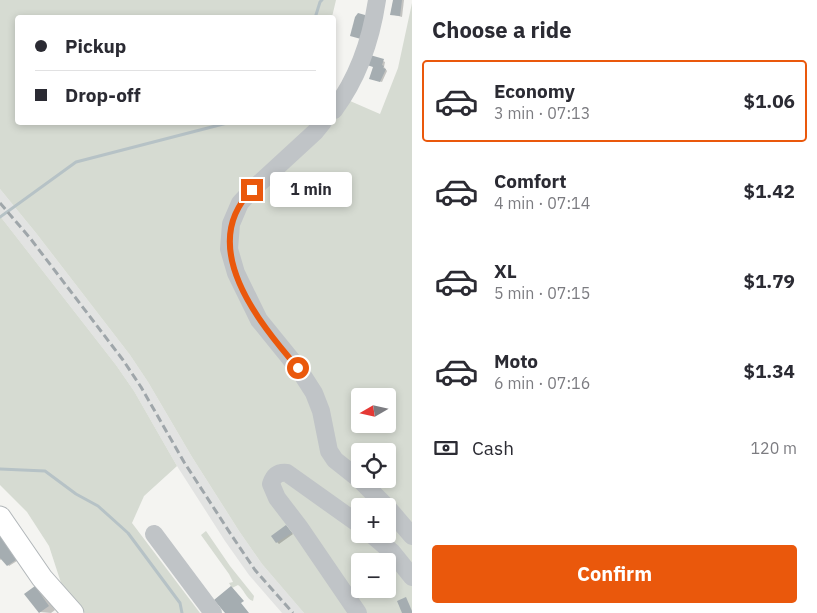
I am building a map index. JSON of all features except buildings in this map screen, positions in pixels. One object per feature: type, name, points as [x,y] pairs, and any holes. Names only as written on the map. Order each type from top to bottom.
[{"type":"main road","points":[[0,517],[42,578],[73,613]]},
{"type":"street","points":[[336,107],[355,78],[363,56],[377,0]]},
{"type":"street","points":[[320,125],[240,203],[231,224],[229,249],[236,273],[259,320],[298,368],[314,393],[329,451],[335,460],[359,479],[378,498]]},
{"type":"street","points":[[351,519],[287,473],[278,474],[273,477],[271,484],[277,498],[300,528],[358,613]]},
{"type":"street","points":[[396,517],[412,536]]},
{"type":"street","points":[[154,534],[213,613]]},
{"type":"street","points":[[382,543],[392,552],[412,577]]},
{"type":"shaded area","points":[[0,0],[336,0],[332,15],[15,15],[15,125],[336,125],[336,95],[380,114],[398,68],[412,3],[412,613],[304,613],[262,564],[239,531],[130,355],[0,189]]},
{"type":"shaded area","points":[[0,189],[130,355],[239,531],[262,564],[304,613],[282,613],[249,575],[177,466],[134,391],[116,365],[0,216]]},
{"type":"shaded area","points":[[0,216],[116,365],[134,391],[177,466],[144,496],[132,523],[200,613],[85,613],[63,589],[49,546],[27,512],[0,485]]},
{"type":"shaded area","points":[[206,531],[254,596],[253,601],[238,585],[232,588],[229,583],[233,582],[229,574],[201,535]]},
{"type":"waterway","points":[[316,15],[322,0]]},
{"type":"waterway","points":[[0,217],[76,162],[219,125]]},
{"type":"waterway","points":[[0,469],[45,471],[76,494],[98,506],[128,533],[180,603],[182,613]]},
{"type":"railway","points":[[0,203],[30,238],[123,360],[141,387],[184,462],[232,536],[255,570],[293,613]]},
{"type":"route","points":[[252,190],[240,203],[231,224],[229,249],[232,261],[259,320],[298,368]]}]
